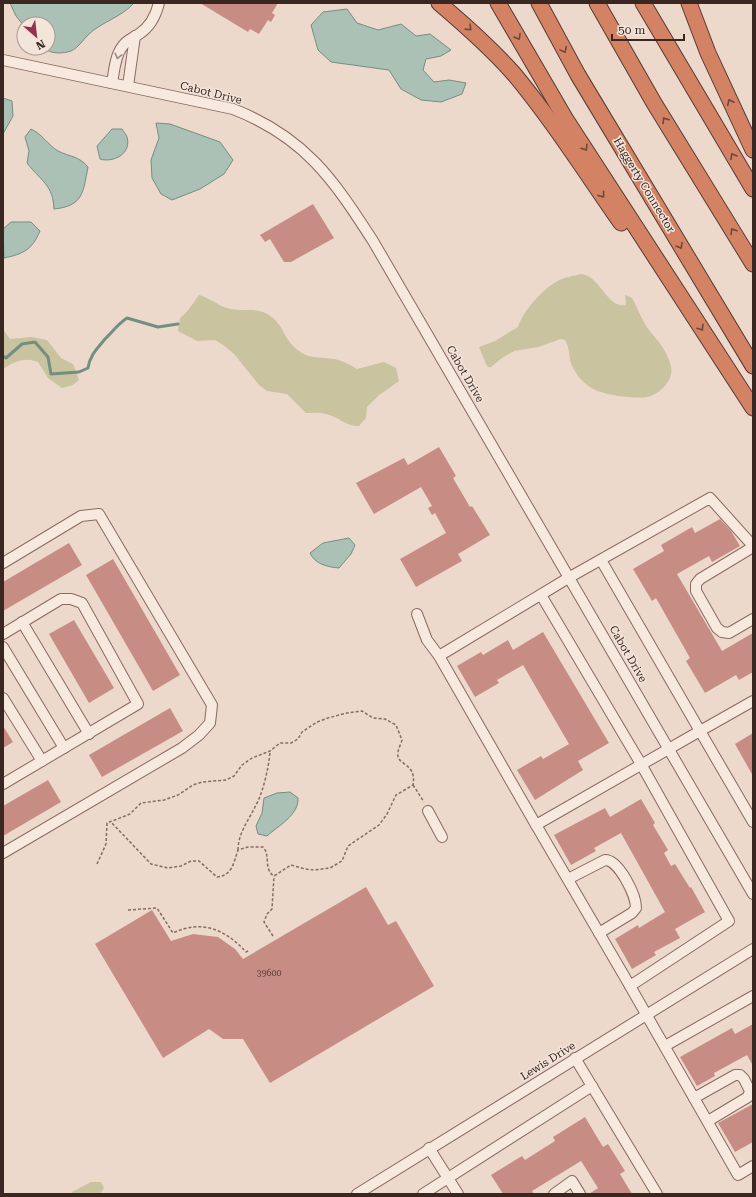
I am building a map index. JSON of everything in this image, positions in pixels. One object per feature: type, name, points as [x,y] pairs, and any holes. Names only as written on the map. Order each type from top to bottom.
[{"type":"highway","points":[[439,3],[466,25],[514,74],[545,115],[637,245],[685,304]]},
{"type":"highway","points":[[498,3],[565,118],[753,408]]},
{"type":"highway","name":"Haggerty Connector","points":[[538,3],[578,75],[753,366]]},
{"type":"highway","points":[[597,3],[654,103],[753,264]]},
{"type":"highway","points":[[643,3],[753,189]]},
{"type":"highway","points":[[689,3],[708,53],[753,150]]},
{"type":"street","points":[[112,83],[120,49],[126,42],[149,25],[155,15],[159,3]]},
{"type":"street","points":[[128,86],[135,36]]},
{"type":"street","name":"Cabot Drive","points":[[3,60],[233,108],[252,116],[302,148],[326,172],[345,197],[373,241],[753,894]]},
{"type":"street","points":[[439,656],[540,595],[710,498],[753,547],[700,580],[696,584],[696,591],[717,628],[722,632],[729,633],[753,619]]},
{"type":"street","points":[[3,563],[81,516],[99,514],[212,705],[210,722],[199,735],[182,748],[3,852]]},
{"type":"street","points":[[601,560],[753,822]]},
{"type":"street","points":[[540,595],[641,764],[729,921],[630,986]]},
{"type":"street","points":[[3,634],[61,599],[71,599],[82,603],[138,704],[3,784]]},
{"type":"street","points":[[417,614],[427,640],[439,656],[647,1014],[738,1175],[753,1166]]},
{"type":"street","points":[[22,622],[89,734]]},
{"type":"street","points":[[3,647],[64,748]]},
{"type":"street","points":[[3,698],[42,761]]},
{"type":"street","points":[[536,825],[753,701]]},
{"type":"street","points":[[428,811],[442,837]]},
{"type":"street","points":[[568,879],[604,860],[610,860],[618,868],[634,895],[636,908],[632,913],[599,933]]},
{"type":"street","name":"Lewis Drive","points":[[357,1194],[429,1148],[753,949]]},
{"type":"street","points":[[665,1046],[753,996]]},
{"type":"street","points":[[575,1058],[657,1194]]},
{"type":"street","points":[[694,1098],[735,1075],[740,1075],[744,1079],[750,1091],[748,1097],[708,1121]]},
{"type":"street","points":[[423,1194],[592,1086]]},
{"type":"street","points":[[429,1148],[458,1194]]},
{"type":"street","points":[[554,1194],[572,1181],[580,1194]]},
{"type":"path","points":[[97,864],[106,844],[106,827],[110,821],[130,814],[141,803],[164,800],[193,785],[226,780],[234,776],[242,765],[252,758],[270,751],[280,743],[290,743],[298,739],[302,732],[317,722],[347,713],[362,711],[373,718],[385,719],[396,725],[402,740],[398,751],[398,757],[411,769],[414,777],[413,785],[428,811]]},
{"type":"path","points":[[110,821],[151,864],[162,867],[174,867],[192,861],[199,861],[217,877],[222,876],[232,869],[238,850],[240,836],[257,801],[269,763],[270,751]]},
{"type":"path","points":[[274,876],[291,865],[314,870],[330,868],[342,862],[348,846],[379,825],[387,814],[396,795],[413,785]]},
{"type":"path","points":[[238,850],[248,847],[263,847],[267,853],[268,869],[270,874],[274,876]]},
{"type":"path","points":[[273,936],[264,922],[267,914],[272,909],[274,876]]},
{"type":"path","points":[[128,910],[157,908],[173,934],[190,928],[209,928],[230,936],[246,952],[250,950]]},
{"type":"shaded area","points":[[10,3],[134,3],[124,12],[93,30],[74,50],[61,53],[56,52],[56,16],[16,16]]},
{"type":"shaded area","points":[[347,9],[357,23],[378,30],[401,24],[416,36],[430,34],[451,50],[441,56],[426,59],[423,70],[434,82],[449,80],[466,83],[462,94],[441,102],[421,100],[401,89],[389,70],[331,62],[318,50],[311,25],[323,12]]},
{"type":"shaded area","points":[[3,98],[12,101],[13,116],[3,134]]},
{"type":"shaded area","points":[[156,123],[170,124],[220,142],[233,160],[224,174],[200,189],[172,200],[161,194],[152,178],[151,160],[159,138]]},
{"type":"shaded area","points":[[31,129],[58,151],[78,159],[85,163],[88,167],[83,191],[80,197],[71,205],[54,209],[49,189],[27,163],[29,151],[25,137]]},
{"type":"shaded area","points":[[112,129],[122,129],[127,137],[127,148],[120,156],[116,158],[110,160],[100,159],[97,146]]},
{"type":"shaded area","points":[[11,222],[31,222],[40,231],[34,243],[22,253],[4,258],[3,229]]},
{"type":"shaded area","points":[[582,274],[594,281],[609,298],[619,305],[626,305],[625,295],[632,298],[642,319],[665,352],[670,362],[670,377],[665,386],[657,393],[647,397],[626,397],[595,390],[587,385],[575,372],[571,364],[569,350],[565,340],[561,339],[538,347],[514,351],[491,367],[488,367],[486,364],[479,347],[495,341],[518,327],[528,308],[550,286],[562,279]]},
{"type":"shaded area","points":[[199,295],[227,308],[256,310],[267,314],[277,322],[292,345],[306,355],[330,358],[346,363],[357,369],[384,362],[396,368],[399,381],[378,396],[367,407],[366,418],[359,426],[349,425],[331,415],[324,413],[306,413],[287,394],[267,391],[259,385],[235,355],[226,347],[215,340],[197,341],[178,331],[180,318]]},
{"type":"shaded area","points":[[3,329],[10,339],[32,337],[47,340],[61,358],[73,364],[79,380],[73,385],[62,388],[48,378],[38,362],[28,360],[16,362],[3,369]]},
{"type":"shaded area","points":[[349,538],[355,545],[351,554],[339,568],[330,567],[318,562],[310,553],[323,543]]},
{"type":"shaded area","points":[[290,792],[298,798],[292,815],[267,836],[258,834],[256,826],[262,813],[264,798],[277,793]]},
{"type":"shaded area","points":[[91,1182],[101,1182],[104,1188],[100,1194],[71,1194],[72,1192]]},
{"type":"building","points":[[200,3],[278,3],[272,13],[275,15],[271,22],[268,20],[259,34],[250,29],[248,32]]},
{"type":"building","points":[[313,204],[334,238],[291,262],[284,262],[270,239],[265,242],[260,235]]},
{"type":"building","points":[[439,447],[456,476],[453,478],[470,507],[472,506],[490,535],[458,554],[462,561],[416,587],[400,559],[446,533],[435,513],[432,515],[428,508],[432,506],[421,487],[374,514],[356,483],[404,458],[408,465]]},
{"type":"building","points":[[720,519],[731,531],[740,546],[712,562],[709,556],[677,574],[722,651],[753,633],[753,672],[739,680],[736,675],[705,693],[686,661],[690,658],[656,598],[652,601],[633,569],[664,551],[661,545],[692,527],[695,533]]},
{"type":"building","points":[[69,543],[82,565],[3,611],[3,582]]},
{"type":"building","points":[[113,559],[180,675],[153,691],[86,575]]},
{"type":"building","points":[[74,620],[114,688],[89,703],[49,634]]},
{"type":"building","points":[[543,632],[609,743],[578,761],[583,770],[535,800],[517,770],[541,756],[543,759],[569,744],[523,665],[497,680],[499,683],[475,697],[457,666],[481,652],[483,655],[508,640],[513,650]]},
{"type":"building","points":[[170,708],[183,731],[102,777],[89,755]]},
{"type":"building","points":[[3,726],[13,742],[3,748]]},
{"type":"building","points":[[753,733],[753,776],[735,744]]},
{"type":"building","points":[[48,780],[61,802],[3,836],[3,806]]},
{"type":"building","points":[[641,799],[655,823],[653,825],[668,850],[664,853],[671,866],[675,864],[690,888],[691,887],[705,912],[675,929],[680,938],[654,952],[656,955],[632,969],[615,939],[638,925],[639,928],[665,912],[621,833],[594,848],[596,851],[571,865],[554,835],[605,808],[610,817]]},
{"type":"building","points":[[366,887],[388,925],[396,921],[434,986],[270,1083],[243,1039],[223,1039],[209,1029],[163,1058],[95,944],[152,910],[171,941],[193,934],[218,937],[235,949],[243,959]]},
{"type":"building","points":[[753,1024],[753,1066],[747,1055],[714,1073],[715,1076],[697,1086],[680,1057],[732,1028],[735,1034]]},
{"type":"building","points":[[753,1104],[753,1142],[735,1152],[718,1123]]},
{"type":"building","points":[[585,1117],[603,1147],[608,1144],[625,1171],[620,1174],[632,1194],[589,1194],[598,1188],[581,1161],[532,1191],[534,1194],[503,1194],[491,1175],[522,1156],[525,1160],[555,1141],[553,1137]]},
{"type":"waterway","points":[[3,356],[6,358],[22,344],[35,342],[48,357],[51,374],[79,372],[88,368],[90,359],[97,349],[105,339],[127,318],[158,327],[178,324]]}]
